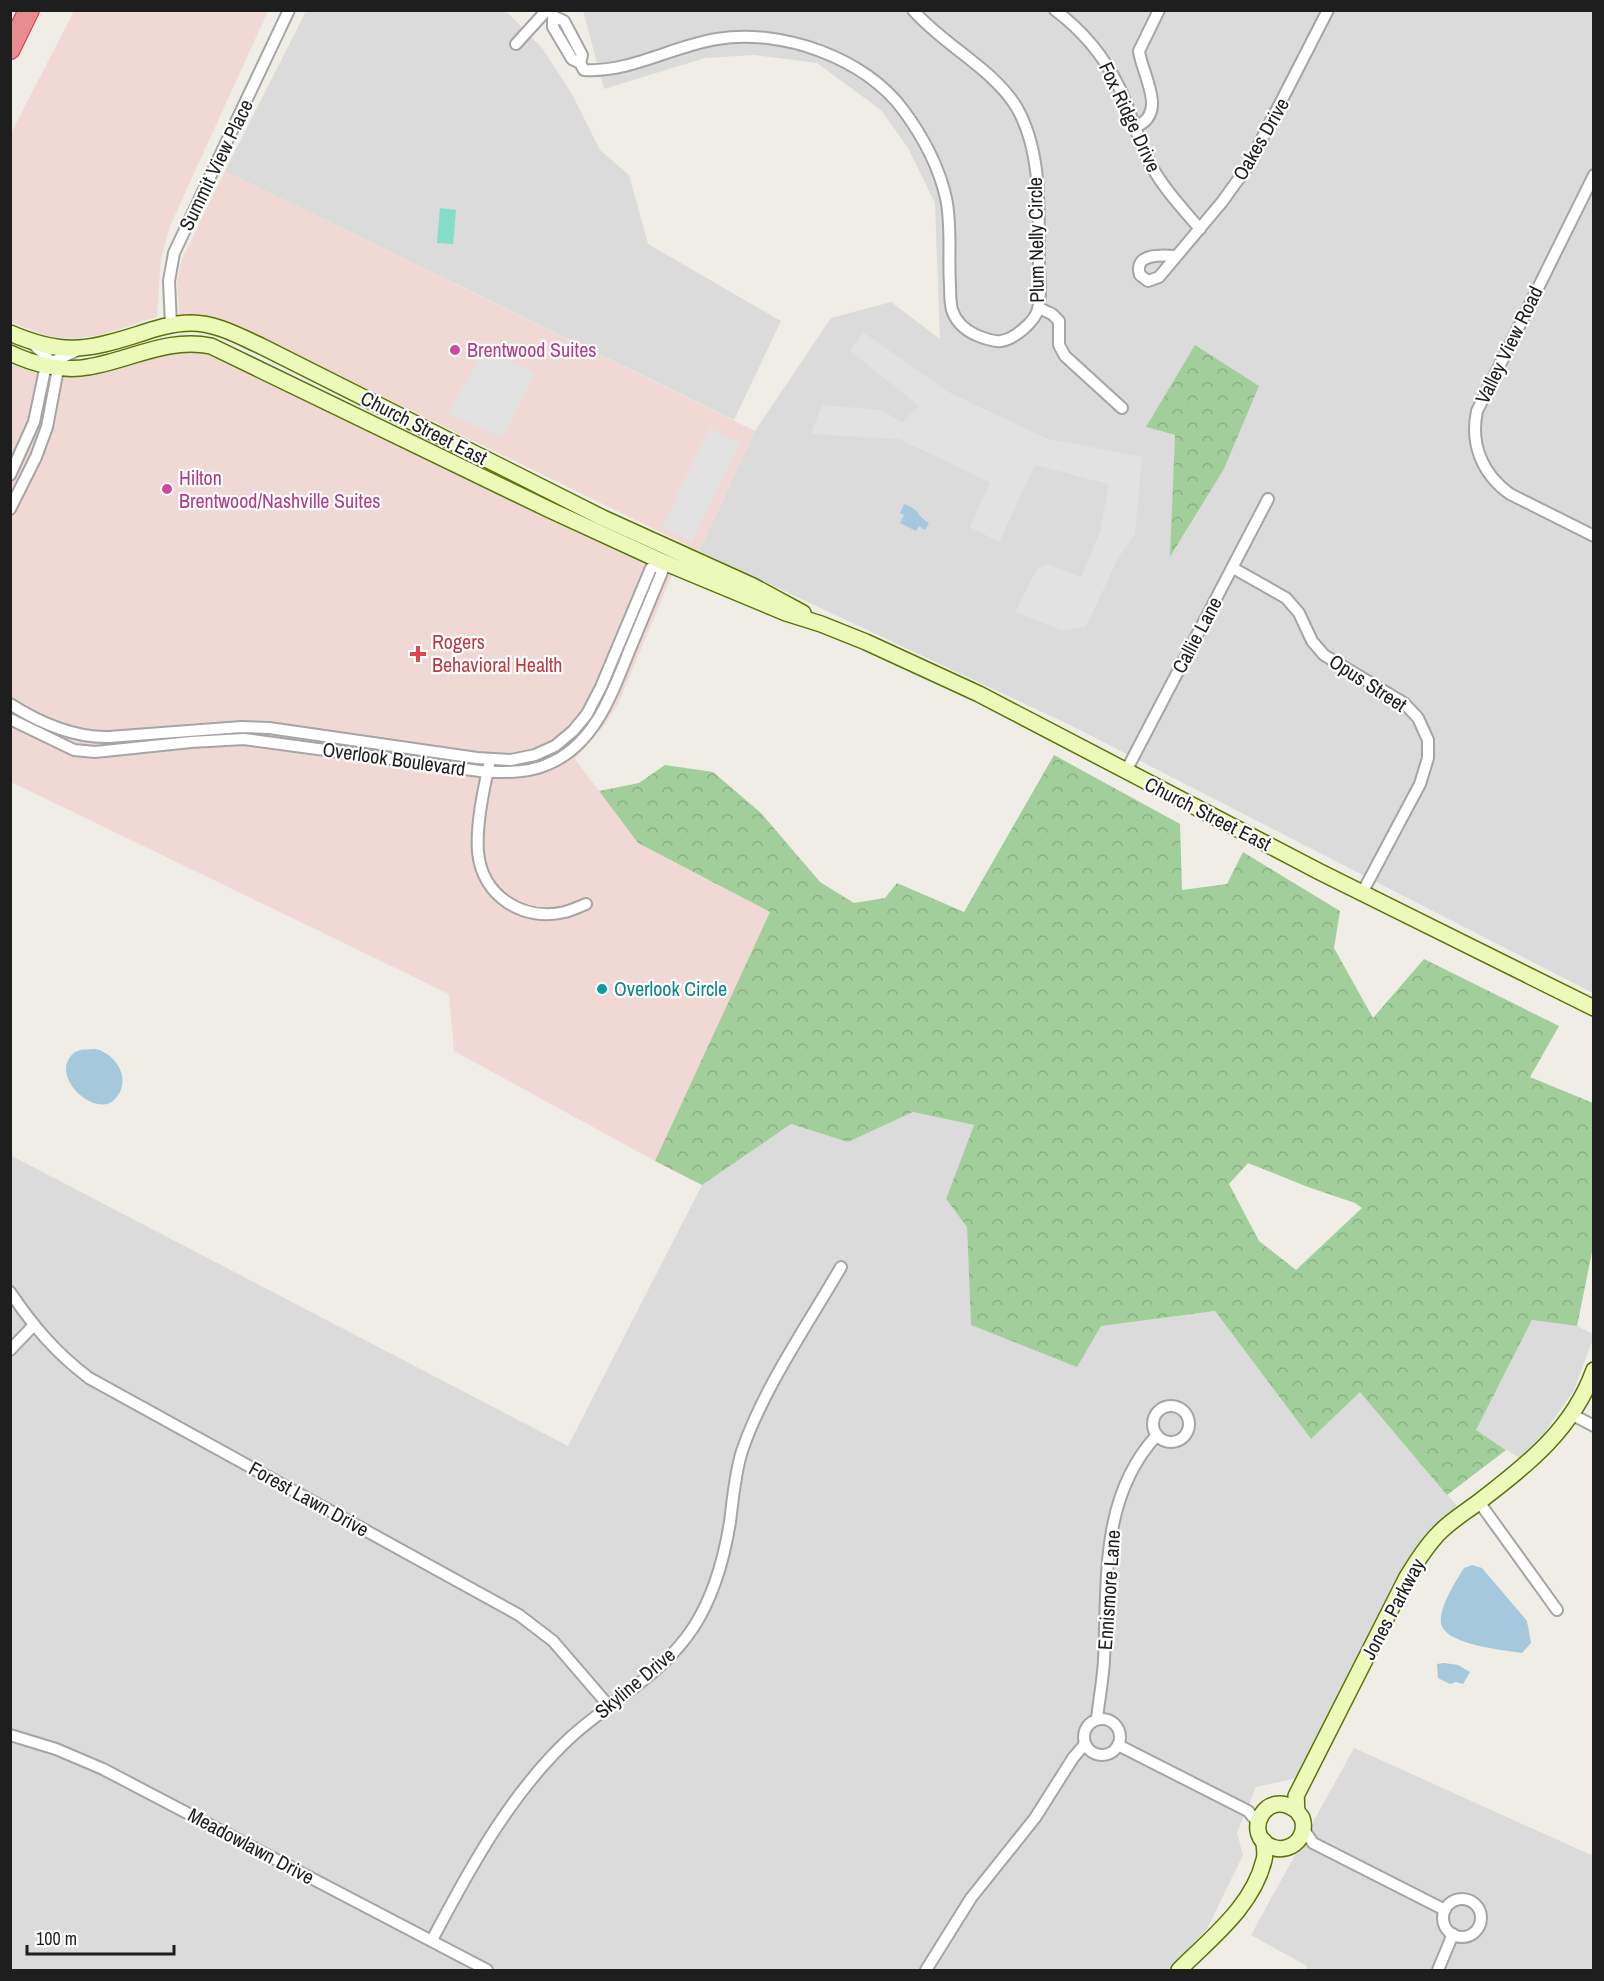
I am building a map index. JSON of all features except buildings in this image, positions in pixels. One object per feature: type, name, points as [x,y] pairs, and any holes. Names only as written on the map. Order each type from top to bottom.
[{"type":"highway","points":[[10,49],[30,10]]},
{"type":"main road","name":"Church Street East","points":[[10,333],[30,341],[63,349],[81,349],[171,325],[190,323],[210,325],[239,336],[603,518],[788,603],[821,624]]},
{"type":"main road","name":"Church Street East","points":[[10,353],[52,365],[86,368],[175,344],[197,343],[211,346],[660,563],[866,642],[979,694],[1362,893],[1593,1008]]},
{"type":"main road","name":"Jones Parkway","points":[[1297,1803],[1407,1577],[1438,1534],[1530,1463],[1554,1437],[1592,1380]]},
{"type":"main road","points":[[1297,1803],[1303,1828],[1300,1838],[1288,1848],[1271,1845],[1260,1835],[1257,1815],[1271,1806],[1281,1804],[1289,1806],[1297,1803]]},
{"type":"main road","points":[[1179,1971],[1236,1912],[1248,1896],[1271,1845]]},
{"type":"street","name":"Summit View Place","points":[[171,325],[169,274],[174,253],[289,10]]},
{"type":"street","name":"Plum Nelly Circle","points":[[550,12],[564,21],[582,55],[580,63],[584,70],[602,71],[718,38],[746,38],[770,39],[806,46],[850,64],[875,81],[903,109],[922,139],[938,172],[948,211],[951,302],[958,323],[977,336],[999,341],[1019,331],[1032,319],[1039,308],[1038,196],[1032,146],[1024,121],[1005,91],[932,31],[913,10]]},
{"type":"street","name":"Fox Ridge Drive","points":[[1055,10],[1084,35],[1101,56],[1119,87],[1158,177],[1200,229]]},
{"type":"street","points":[[1135,127],[1145,121],[1152,108],[1151,92],[1139,53],[1158,10]]},
{"type":"street","name":"Oakes Drive","points":[[1176,256],[1222,202],[1254,154],[1329,10]]},
{"type":"street","points":[[516,44],[550,12]]},
{"type":"street","name":"Valley View Road","points":[[1593,175],[1477,411],[1474,427],[1475,442],[1480,458],[1498,485],[1510,494],[1593,536]]},
{"type":"street","points":[[1039,308],[1052,314],[1059,321],[1059,345],[1065,356],[1122,408]]},
{"type":"street","points":[[10,509],[36,457],[47,427],[54,396],[52,365],[30,341]]},
{"type":"street","points":[[10,475],[34,422],[52,365],[81,349]]},
{"type":"street","name":"Callie Lane","points":[[1126,771],[1268,499]]},
{"type":"street","name":"Overlook Boulevard","points":[[10,704],[63,730],[88,736],[109,737],[241,727],[269,728],[511,760],[535,755],[555,746],[573,731],[587,714],[601,687],[651,568],[660,563],[662,572],[612,694],[595,725],[577,746],[546,765],[520,772],[487,772],[244,739],[95,752],[74,750],[10,719]]},
{"type":"street","name":"Opus Street","points":[[1233,568],[1286,598],[1299,613],[1312,641],[1324,655],[1404,704],[1419,718],[1428,740],[1428,758],[1420,784],[1362,893]]},
{"type":"street","points":[[490,759],[478,850],[482,874],[493,891],[508,904],[532,914],[567,912],[586,904]]},
{"type":"street","name":"Skyline Drive","points":[[432,1940],[472,1864],[531,1782],[560,1748],[662,1664],[692,1630],[714,1588],[724,1556],[741,1453],[750,1430],[767,1394],[841,1267]]},
{"type":"street","name":"Forest Lawn Drive","points":[[10,1292],[33,1326],[58,1353],[103,1386],[292,1488],[526,1619],[563,1651],[609,1706]]},
{"type":"street","points":[[10,1350],[33,1326]]},
{"type":"street","points":[[1571,1414],[1593,1426]]},
{"type":"street","name":"Ennismore Lane","points":[[1097,1719],[1104,1660],[1105,1586],[1112,1528],[1134,1464],[1142,1451],[1157,1436]]},
{"type":"street","points":[[1479,1502],[1557,1610]]},
{"type":"street","points":[[1097,1719],[1106,1719],[1116,1724],[1120,1735],[1114,1751],[1102,1755],[1090,1751],[1085,1744],[1085,1728],[1097,1719]]},
{"type":"street","name":"Meadowlawn Drive","points":[[10,1735],[56,1749],[103,1769],[432,1940],[486,1971]]},
{"type":"street","points":[[926,1971],[971,1898],[1035,1818],[1073,1758],[1085,1744]]},
{"type":"street","points":[[1118,1745],[1257,1815]]},
{"type":"street","points":[[1303,1828],[1313,1843],[1445,1910]]},
{"type":"street","points":[[1295,1844],[1313,1843]]},
{"type":"street","points":[[1461,1899],[1473,1903],[1480,1913],[1480,1925],[1472,1934],[1460,1937],[1454,1934],[1446,1927],[1445,1910],[1450,1904],[1461,1899]]},
{"type":"street","points":[[1438,1971],[1454,1934]]},
{"type":"shaded area","points":[[74,11],[268,11],[170,226],[161,258],[157,317],[100,335],[74,339],[47,336],[11,322],[10,135]]},
{"type":"shaded area","points":[[306,11],[501,11],[509,14],[542,48],[572,94],[600,150],[629,175],[648,244],[781,321],[734,420],[225,171]]},
{"type":"shaded area","points":[[583,11],[1593,11],[1593,993],[1072,726],[699,551],[755,431],[831,318],[891,302],[940,339],[935,203],[908,148],[881,110],[817,63],[754,55],[705,58],[604,89]],"holes":[[[1259,386],[1224,469],[1171,556],[1175,435],[1146,427]]]},
{"type":"shaded area","points":[[225,171],[755,431],[699,551],[246,330],[213,318],[179,314],[177,280],[182,259]]},
{"type":"shaded area","points":[[863,332],[948,392],[1048,439],[1142,457],[1135,534],[1118,558],[1086,627],[1062,630],[1015,612],[1037,569],[1046,564],[1081,577],[1100,532],[1109,484],[1035,465],[999,542],[970,527],[990,482],[899,439],[811,434],[822,405],[882,410],[902,423],[919,406],[850,351]]},
{"type":"shaded area","points":[[485,347],[535,373],[503,437],[449,414]]},
{"type":"shaded area","points":[[183,350],[216,356],[674,570],[618,704],[605,724],[575,759],[638,843],[770,912],[655,1161],[454,1051],[449,994],[11,782],[10,364],[52,376],[82,376],[112,370],[150,356]]},
{"type":"shaded area","points":[[710,428],[740,444],[692,542],[662,527]]},
{"type":"shaded area","points":[[913,1112],[974,1125],[946,1199],[967,1227],[971,1325],[1101,1326],[1215,1311],[1311,1439],[1360,1391],[1457,1506],[1418,1545],[1297,1778],[1256,1787],[1237,1833],[1243,1855],[1207,1929],[1168,1970],[11,1970],[10,1155],[568,1446],[702,1185],[791,1124],[848,1142]]},
{"type":"shaded area","points":[[1532,1320],[1577,1326],[1593,1334],[1593,1339],[1574,1390],[1541,1438],[1519,1458],[1476,1430]]},
{"type":"shaded area","points":[[1354,1748],[1591,1855],[1593,1849],[1593,1970],[1305,1970],[1307,1966],[1251,1935]]},
{"type":"green space","points":[[440,208],[456,210],[453,244],[437,243]]},
{"type":"green space","points":[[1195,345],[1259,386],[1224,469],[1170,557],[1175,435],[1146,427]]},
{"type":"green space","points":[[1054,755],[1180,824],[1182,890],[1227,884],[1243,852],[1340,911],[1334,948],[1373,1018],[1424,959],[1559,1026],[1530,1077],[1593,1103],[1593,1247],[1577,1326],[1532,1320],[1476,1430],[1506,1450],[1447,1495],[1360,1392],[1311,1439],[1215,1311],[1101,1326],[1077,1367],[971,1325],[967,1227],[946,1199],[974,1125],[913,1112],[848,1142],[791,1124],[702,1185],[655,1161],[770,912],[638,843],[599,791],[639,783],[665,765],[713,772],[761,813],[820,882],[854,903],[885,898],[897,883],[964,912]],"holes":[[[1248,1163],[1355,1203],[1362,1208],[1296,1270],[1259,1241],[1229,1184]]]},
{"type":"water","points":[[904,504],[913,508],[929,523],[925,530],[919,526],[916,531],[900,523],[904,515],[900,513]]},
{"type":"water","points":[[96,1049],[111,1057],[122,1077],[120,1092],[107,1104],[97,1104],[77,1092],[66,1072],[67,1062],[76,1051]]},
{"type":"water","points":[[1472,1565],[1482,1568],[1527,1621],[1531,1643],[1522,1653],[1463,1641],[1453,1637],[1441,1623],[1445,1602],[1453,1587],[1464,1568]]},
{"type":"water","points":[[1437,1664],[1458,1665],[1470,1672],[1463,1684],[1456,1682],[1450,1684],[1438,1678]]},
{"type":"place","name":"Brentwood Suites","points":[[455,350]]},
{"type":"place","name":"Hilton Brentwood/Nashville Suites","points":[[167,489]]},
{"type":"place","name":"Rogers Behavioral Health","points":[[418,654]]},
{"type":"place","name":"Overlook Circle","points":[[602,989]]}]
